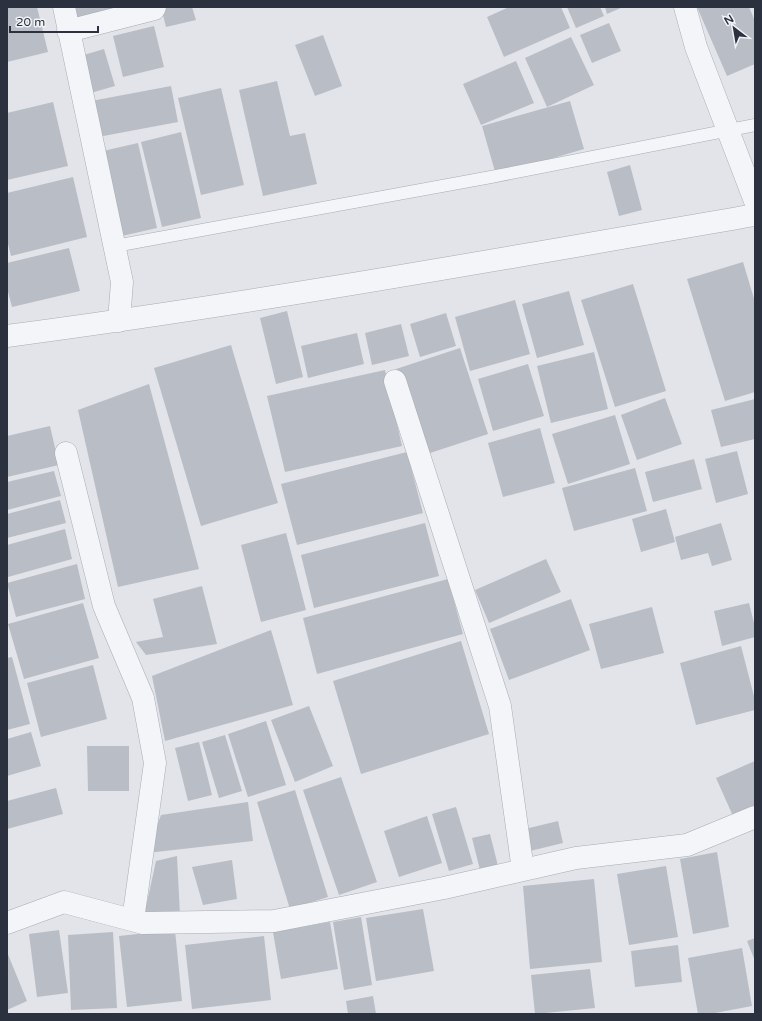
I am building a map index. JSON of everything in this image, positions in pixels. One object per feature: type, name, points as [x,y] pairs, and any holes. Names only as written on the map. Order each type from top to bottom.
[{"type":"street","points":[[64,7],[122,282],[119,321]]},
{"type":"street","points":[[68,31],[154,9],[155,7]]},
{"type":"street","points":[[685,7],[696,47],[755,201]]},
{"type":"street","points":[[7,336],[119,321],[301,293],[755,215]]},
{"type":"street","points":[[395,381],[500,706],[523,870]]},
{"type":"street","points":[[66,453],[104,606],[143,698],[154,763],[132,920]]},
{"type":"street","points":[[7,923],[64,902],[143,924],[274,920],[444,888],[576,858],[687,845],[755,817]]},
{"type":"lane","points":[[114,246],[491,177],[755,125]]},
{"type":"building","points":[[7,7],[37,7],[48,52],[7,62]]},
{"type":"building","points":[[70,7],[112,7],[115,15],[76,26]]},
{"type":"building","points":[[161,7],[192,7],[196,20],[166,27]]},
{"type":"building","points":[[509,7],[561,7],[570,28],[504,57],[487,17]]},
{"type":"building","points":[[567,7],[600,7],[604,16],[576,28]]},
{"type":"building","points":[[605,7],[623,7],[607,14]]},
{"type":"building","points":[[697,7],[749,7],[755,21],[755,64],[727,76]]},
{"type":"building","points":[[609,23],[621,51],[592,63],[580,35]]},
{"type":"building","points":[[154,26],[164,67],[123,77],[113,36]]},
{"type":"building","points":[[323,35],[342,86],[315,96],[295,45]]},
{"type":"building","points":[[571,37],[594,85],[547,107],[525,58]]},
{"type":"building","points":[[104,49],[115,86],[87,94],[77,57]]},
{"type":"building","points":[[516,61],[534,103],[481,125],[463,84]]},
{"type":"building","points":[[277,81],[290,136],[305,133],[317,184],[263,196],[239,90]]},
{"type":"building","points":[[171,86],[178,122],[98,137],[91,101]]},
{"type":"building","points":[[221,88],[244,185],[201,195],[178,98]]},
{"type":"building","points":[[570,101],[584,149],[496,175],[482,126]]},
{"type":"building","points":[[53,102],[68,166],[7,180],[7,113]]},
{"type":"building","points":[[181,132],[201,218],[162,227],[141,142]]},
{"type":"building","points":[[138,143],[157,228],[122,236],[103,151]]},
{"type":"building","points":[[630,165],[642,210],[619,216],[607,172]]},
{"type":"building","points":[[73,177],[87,237],[11,256],[7,240],[7,193]]},
{"type":"building","points":[[69,248],[80,291],[12,307],[7,288],[7,263]]},
{"type":"building","points":[[743,262],[755,302],[755,392],[725,401],[687,279]]},
{"type":"building","points":[[633,284],[666,391],[615,407],[581,300]]},
{"type":"building","points":[[569,291],[584,345],[537,358],[522,304]]},
{"type":"building","points":[[515,300],[530,354],[470,371],[455,317]]},
{"type":"building","points":[[287,311],[303,377],[276,384],[260,318]]},
{"type":"building","points":[[446,313],[456,346],[420,357],[410,324]]},
{"type":"building","points":[[401,324],[409,356],[372,365],[365,333]]},
{"type":"building","points":[[357,333],[364,364],[308,378],[301,346]]},
{"type":"building","points":[[231,345],[278,503],[201,526],[154,368]]},
{"type":"building","points":[[460,348],[488,434],[424,455],[396,369]]},
{"type":"building","points":[[594,352],[608,409],[551,423],[537,366]]},
{"type":"building","points":[[528,364],[544,416],[493,431],[478,379]]},
{"type":"building","points":[[385,370],[402,446],[285,472],[267,396]]},
{"type":"building","points":[[149,384],[199,569],[118,587],[78,410]]},
{"type":"building","points":[[665,398],[682,444],[637,460],[621,415]]},
{"type":"building","points":[[755,399],[755,439],[721,447],[711,410]]},
{"type":"building","points":[[615,415],[630,464],[568,484],[552,434]]},
{"type":"building","points":[[50,426],[59,465],[7,477],[7,436]]},
{"type":"building","points":[[540,428],[555,483],[503,497],[488,443]]},
{"type":"building","points":[[737,451],[748,494],[716,503],[705,459]]},
{"type":"building","points":[[407,452],[423,513],[297,545],[281,484]]},
{"type":"building","points":[[694,459],[702,489],[653,502],[645,472]]},
{"type":"building","points":[[635,468],[647,511],[574,531],[562,488]]},
{"type":"building","points":[[54,471],[61,496],[7,510],[7,482]]},
{"type":"building","points":[[60,500],[66,523],[7,538],[7,514]]},
{"type":"building","points":[[666,509],[675,542],[641,552],[632,519]]},
{"type":"building","points":[[425,523],[439,576],[314,608],[301,555]]},
{"type":"building","points":[[721,523],[732,560],[712,566],[708,553],[681,560],[675,537]]},
{"type":"building","points":[[65,529],[72,559],[8,577],[7,545]]},
{"type":"building","points":[[286,533],[306,610],[261,622],[241,545]]},
{"type":"building","points":[[546,559],[561,592],[489,623],[475,590]]},
{"type":"building","points":[[77,564],[85,599],[16,617],[7,583]]},
{"type":"building","points":[[448,579],[463,634],[317,674],[303,618]]},
{"type":"building","points":[[202,586],[217,644],[146,655],[136,642],[163,637],[153,599]]},
{"type":"building","points":[[571,599],[590,650],[509,680],[490,629]]},
{"type":"building","points":[[83,603],[99,658],[24,679],[8,624]]},
{"type":"building","points":[[749,603],[755,627],[755,637],[722,646],[714,611]]},
{"type":"building","points":[[652,607],[664,653],[601,669],[589,624]]},
{"type":"building","points":[[271,630],[293,705],[165,741],[152,676]]},
{"type":"building","points":[[461,641],[489,734],[361,774],[333,681]]},
{"type":"building","points":[[741,646],[755,700],[755,710],[696,725],[680,663]]},
{"type":"building","points":[[12,657],[30,724],[7,730],[7,658]]},
{"type":"building","points":[[93,665],[107,719],[41,737],[27,683]]},
{"type":"building","points":[[309,706],[333,766],[295,782],[271,720]]},
{"type":"building","points":[[266,721],[286,785],[248,797],[228,734]]},
{"type":"building","points":[[31,732],[41,766],[7,776],[7,739]]},
{"type":"building","points":[[225,735],[242,791],[219,798],[202,742]]},
{"type":"building","points":[[199,742],[212,795],[188,801],[175,748]]},
{"type":"building","points":[[87,746],[129,746],[129,791],[88,791]]},
{"type":"building","points":[[755,761],[755,807],[733,816],[716,778]]},
{"type":"building","points":[[341,777],[377,882],[339,895],[303,790]]},
{"type":"building","points":[[56,788],[63,814],[7,829],[7,801]]},
{"type":"building","points":[[295,790],[328,897],[290,909],[257,802]]},
{"type":"building","points":[[248,802],[253,841],[147,853],[161,815]]},
{"type":"building","points":[[456,807],[473,864],[449,871],[432,814]]},
{"type":"building","points":[[427,816],[442,863],[399,877],[384,831]]},
{"type":"building","points":[[558,821],[563,843],[530,851],[525,829]]},
{"type":"building","points":[[490,834],[499,870],[481,874],[472,838]]},
{"type":"building","points":[[717,852],[729,927],[693,934],[680,859]]},
{"type":"building","points":[[177,856],[180,915],[144,916],[156,861]]},
{"type":"building","points":[[232,860],[237,899],[203,905],[192,867]]},
{"type":"building","points":[[666,866],[678,937],[629,945],[617,874]]},
{"type":"building","points":[[594,879],[602,962],[530,969],[523,886]]},
{"type":"building","points":[[423,909],[434,971],[376,981],[366,918]]},
{"type":"building","points":[[361,917],[372,985],[344,990],[333,922]]},
{"type":"building","points":[[330,922],[338,969],[281,979],[273,932]]},
{"type":"building","points":[[59,930],[68,993],[37,997],[29,934]]},
{"type":"building","points":[[175,930],[182,1001],[127,1007],[119,936]]},
{"type":"building","points":[[113,932],[117,1008],[71,1010],[68,935]]},
{"type":"building","points":[[264,936],[271,1000],[192,1009],[185,945]]},
{"type":"building","points":[[755,938],[755,961],[747,941]]},
{"type":"building","points":[[678,945],[682,982],[635,987],[631,951]]},
{"type":"building","points":[[742,948],[752,1006],[710,1014],[698,1014],[688,958]]},
{"type":"building","points":[[7,952],[27,1001],[7,1010]]},
{"type":"building","points":[[590,969],[595,1008],[535,1014],[531,975]]},
{"type":"building","points":[[373,996],[376,1014],[348,1014],[346,1001]]}]
